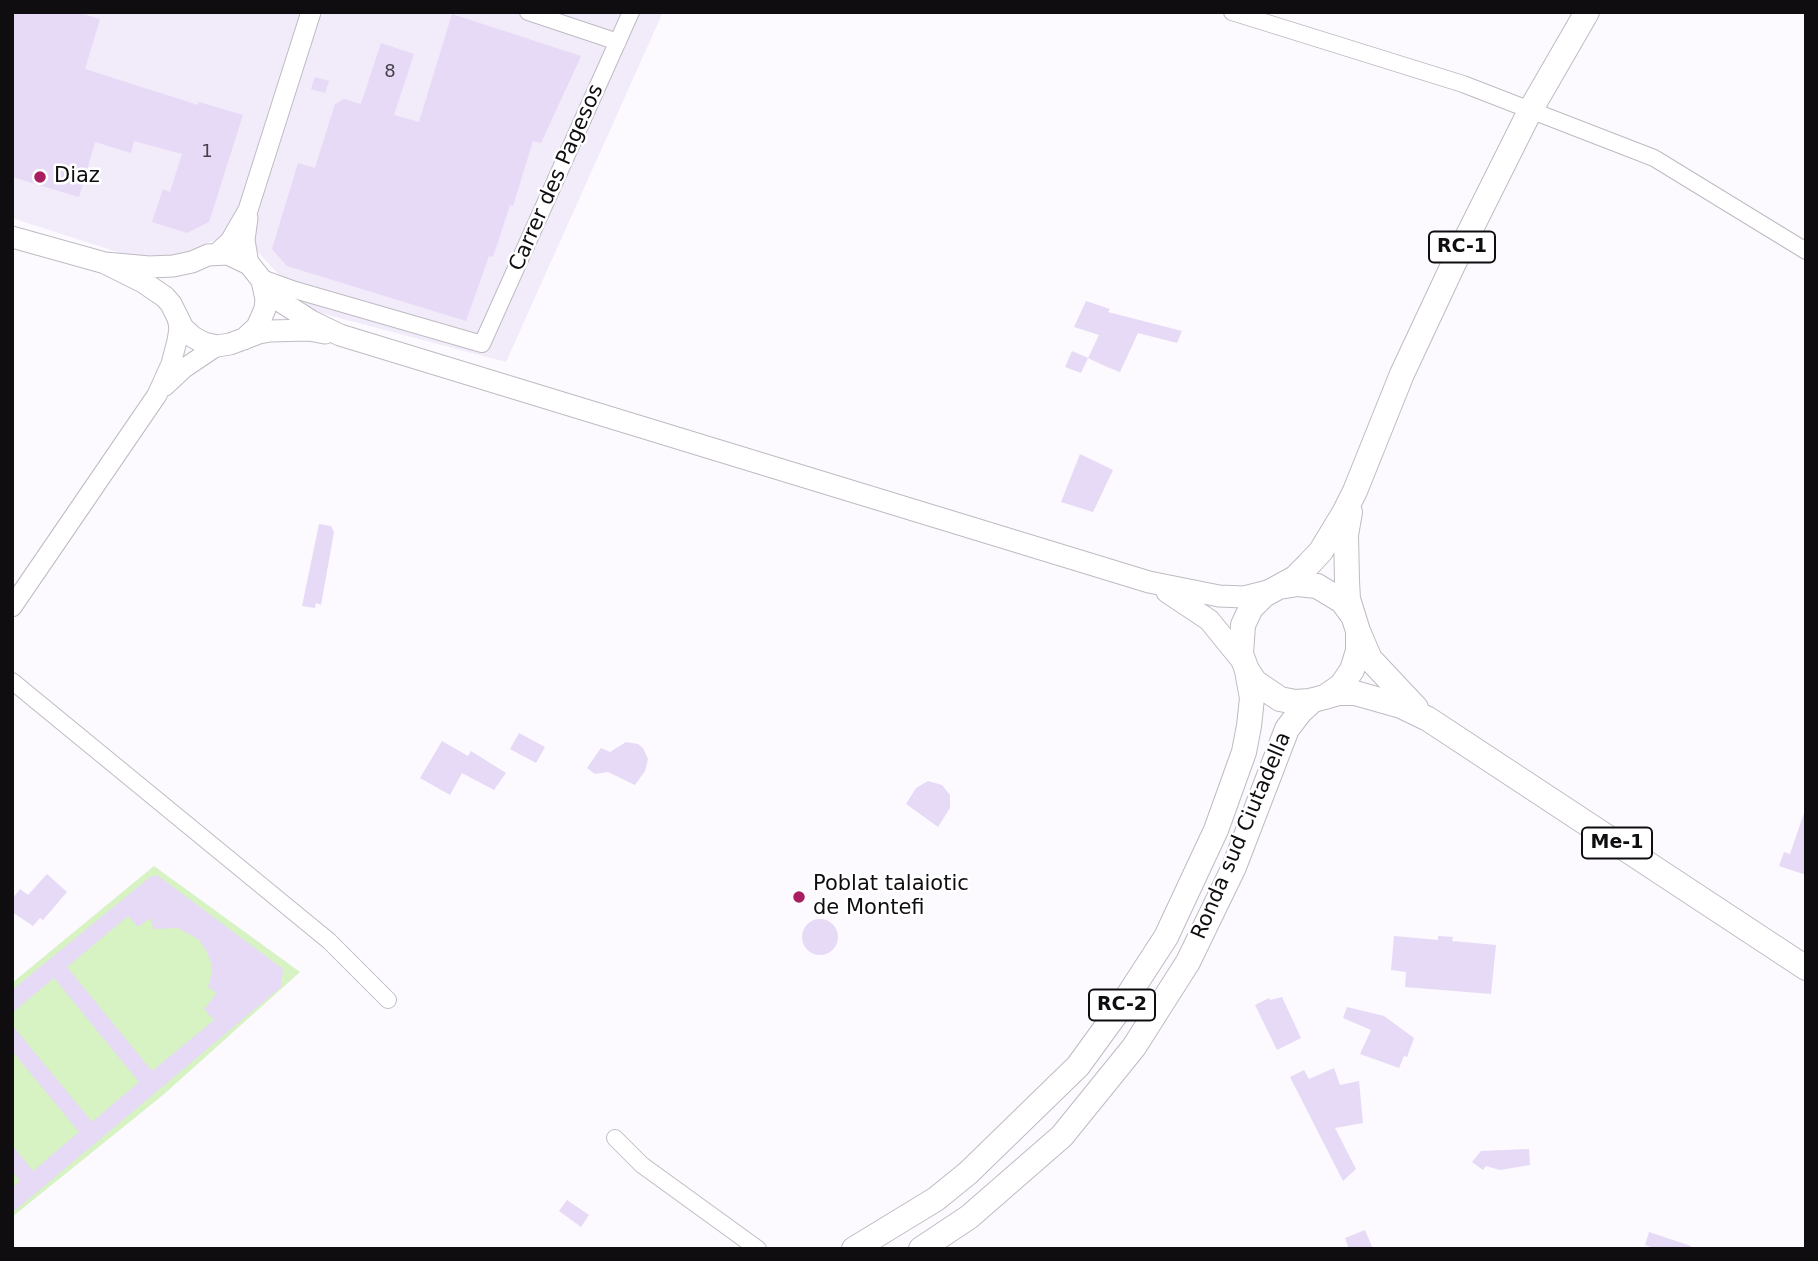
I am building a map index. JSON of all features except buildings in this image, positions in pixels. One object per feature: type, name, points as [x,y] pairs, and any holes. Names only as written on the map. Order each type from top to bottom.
[{"type":"main road","name":"RC-1","points":[[1276,588],[1295,578],[1321,551],[1355,491],[1402,374],[1453,265],[1531,109],[1587,12]]},
{"type":"main road","points":[[19,237],[105,263],[143,282],[165,297],[193,337],[217,346]]},
{"type":"main road","points":[[105,263],[149,267],[192,262],[216,254]]},
{"type":"main road","name":"Me-1","points":[[216,254],[239,258],[257,274],[277,299],[340,335]]},
{"type":"main road","points":[[176,314],[176,284],[192,262]]},
{"type":"main road","points":[[242,340],[257,327],[265,309],[266,299],[257,274]]},
{"type":"main road","name":"Me-1","points":[[217,346],[259,333],[283,330],[309,330],[340,335],[1149,582],[1219,596],[1244,597],[1298,584],[1317,586],[1342,601],[1370,659],[1428,719]]},
{"type":"main road","name":"RC-1","points":[[1355,491],[1346,535],[1348,590],[1355,624]]},
{"type":"main road","name":"Me-1","points":[[1149,582],[1181,599],[1209,620],[1255,682],[1280,699],[1295,702],[1355,693],[1373,696],[1428,719],[1806,968]]},
{"type":"main road","points":[[1245,666],[1240,644],[1246,617],[1257,601],[1276,588]]},
{"type":"main road","points":[[1319,699],[1340,686],[1352,670],[1359,651],[1355,624]]},
{"type":"main road","name":"Ronda sud Ciutadella","points":[[854,1249],[936,1199],[968,1173],[1078,1066],[1118,1012],[1166,936],[1216,830],[1244,752],[1250,726],[1252,698],[1245,666]]},
{"type":"main road","name":"Ronda sud Ciutadella","points":[[921,1249],[969,1217],[1062,1136],[1134,1047],[1188,962],[1234,867],[1287,729],[1300,712],[1319,699]]},
{"type":"street","points":[[257,274],[245,240],[248,210],[311,12]]},
{"type":"street","points":[[528,12],[618,42]]},
{"type":"street","name":"Carrer des Pagesos","points":[[257,274],[295,290],[482,344],[631,12]]},
{"type":"street","points":[[1232,12],[1463,83],[1654,158],[1806,251]]},
{"type":"street","points":[[216,254],[230,241],[248,210]]},
{"type":"street","points":[[12,607],[157,395],[165,380],[177,341],[179,328],[176,314]]},
{"type":"street","points":[[157,395],[183,369],[217,346]]},
{"type":"street","points":[[12,681],[329,941],[388,1000]]},
{"type":"street","points":[[615,1138],[642,1165],[758,1249]]},
{"type":"shaded area","points":[[12,12],[663,12],[506,362],[313,311],[255,249],[217,239],[183,254],[136,258],[12,218]]},
{"type":"green space","points":[[154,866],[300,972],[163,1095],[12,1217],[12,983]]},
{"type":"place","name":"Diaz","points":[[40,177]]},
{"type":"place","name":"Poblat talaiotic de Montefi","points":[[799,897]]}]
